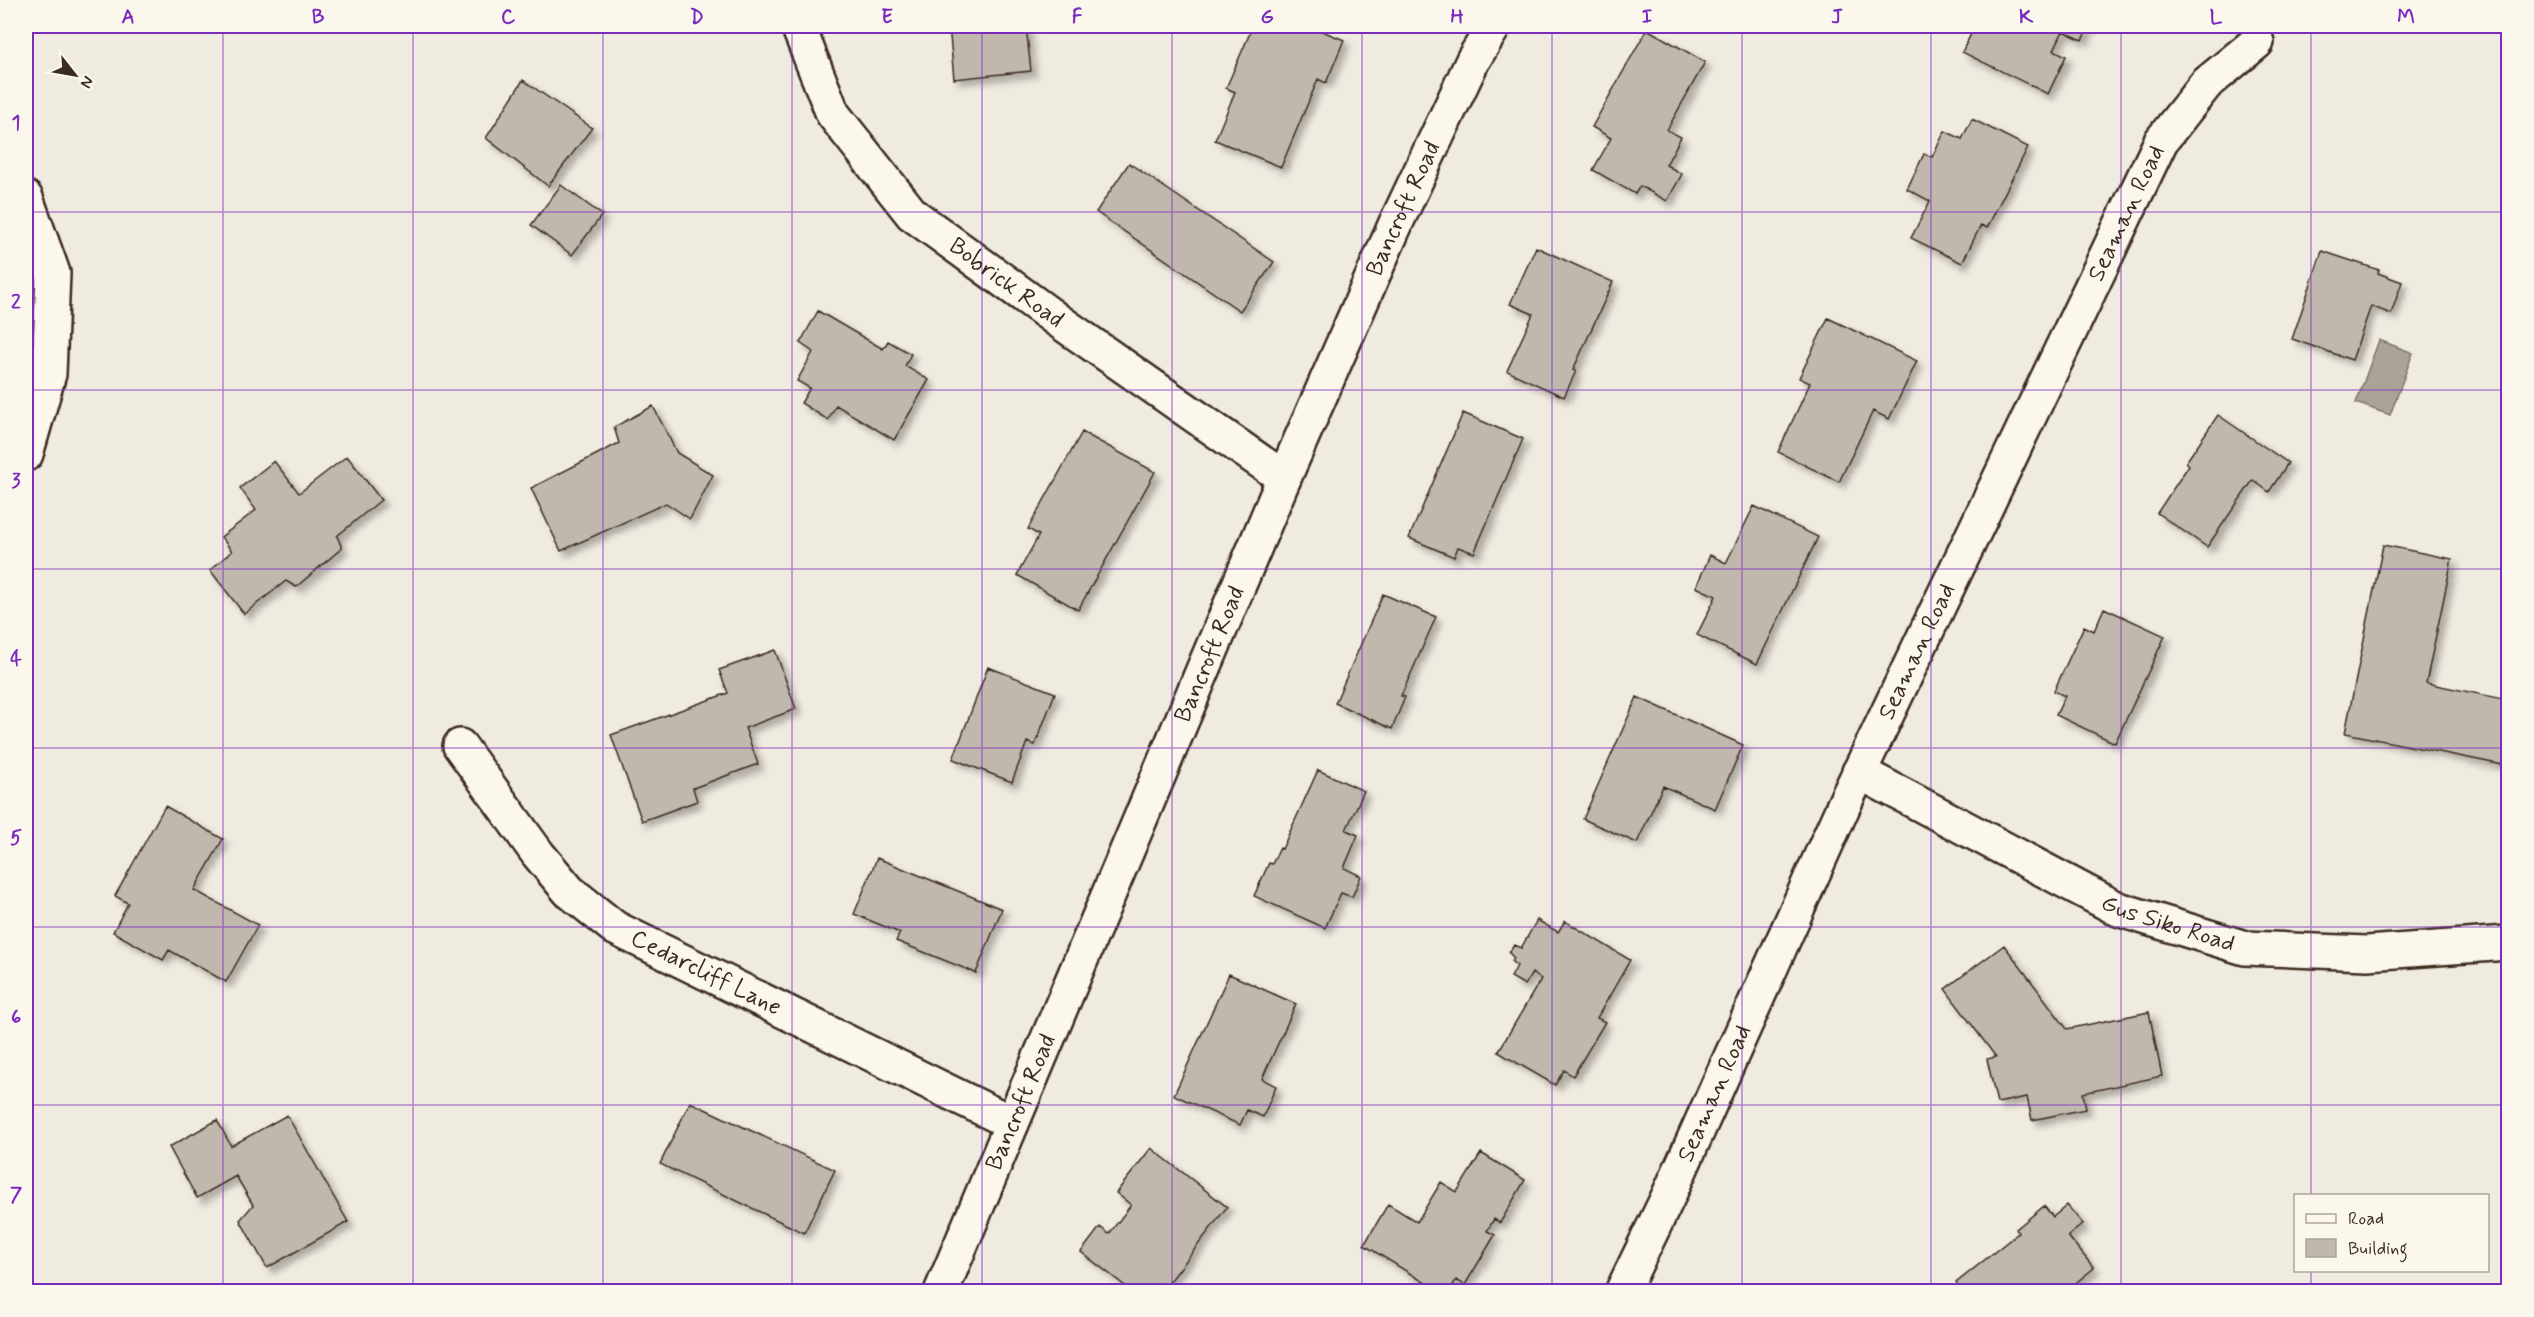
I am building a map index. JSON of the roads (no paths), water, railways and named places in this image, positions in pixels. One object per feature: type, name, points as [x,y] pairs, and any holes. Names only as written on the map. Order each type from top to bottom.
[{"type":"street","name":"Bobrick Road","points":[[798,26],[833,114],[912,214],[1066,326],[1284,478]]},
{"type":"street","name":"Bancroft Road","points":[[941,1292],[1284,478],[1396,223],[1473,60],[1494,26]]},
{"type":"street","name":"Seaman Road","points":[[1622,1292],[1668,1197],[1859,772],[2161,141],[2206,84],[2257,42]]},
{"type":"street","points":[[26,198],[53,273],[49,374],[26,454]]},
{"type":"street","name":"Cedarcliff Lane","points":[[460,746],[538,854],[569,891],[615,928],[1012,1122]]},
{"type":"street","name":"Gus Siko Road","points":[[1859,772],[2118,909],[2245,948],[2367,953],[2508,943]]}]
